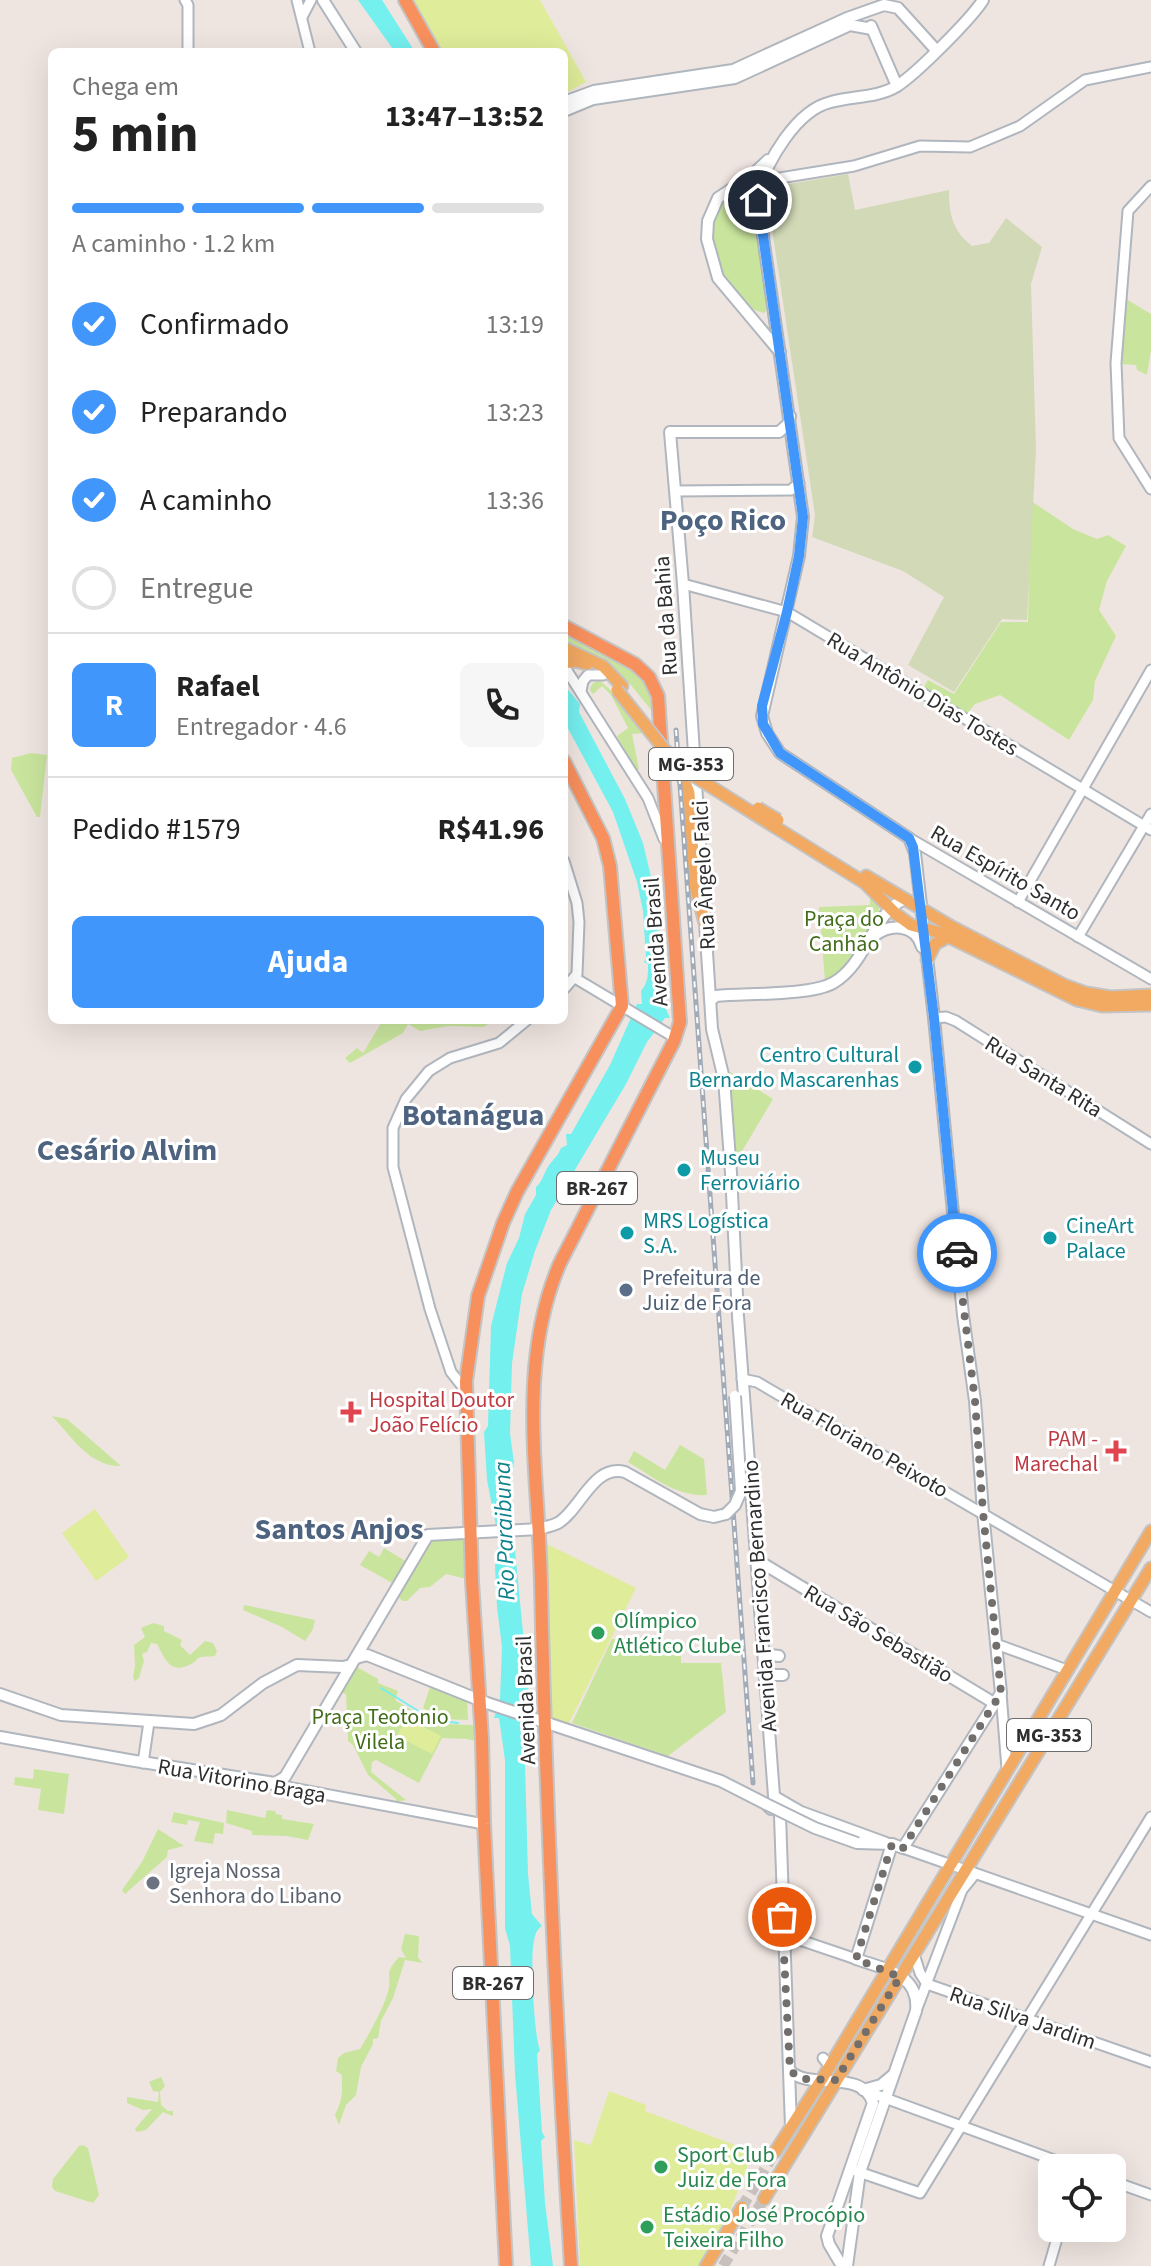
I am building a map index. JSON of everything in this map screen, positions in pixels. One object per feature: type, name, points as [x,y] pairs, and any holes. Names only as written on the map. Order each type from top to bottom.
[{"type":"highway","points":[[405,0],[432,48]]},
{"type":"highway","name":"Rua da Bahia","points":[[568,628],[640,667],[658,696],[669,855]]},
{"type":"highway","name":"Avenida Brasil","points":[[506,2266],[484,1824],[483,1702],[466,1391],[468,1356],[478,1296],[503,1223],[517,1192],[627,1009],[610,866],[603,838],[568,769]]},
{"type":"highway","name":"Avenida Brasil","points":[[571,2266],[539,1721],[533,1451],[536,1346],[549,1288],[680,1022],[669,855]]},
{"type":"main road","points":[[781,355],[718,278],[707,239],[713,206],[724,191],[751,176],[772,156],[813,109],[828,102],[881,93],[897,86],[971,16],[983,0]]},
{"type":"main road","points":[[324,1],[353,48]]},
{"type":"main road","points":[[568,101],[745,74],[884,5],[894,5],[936,50]]},
{"type":"main road","points":[[872,9],[868,21],[897,86]]},
{"type":"main road","points":[[848,22],[872,29]]},
{"type":"main road","points":[[568,109],[594,95]]},
{"type":"main road","points":[[772,156],[758,197],[803,527],[787,612]]},
{"type":"main road","points":[[739,184],[761,181]]},
{"type":"main road","points":[[739,184],[751,186],[758,197]]},
{"type":"main road","points":[[752,317],[768,315],[775,309]]},
{"type":"main road","points":[[790,414],[788,424],[779,432],[788,437],[794,447]]},
{"type":"main road","name":"Rua da Bahia","points":[[694,750],[670,432],[779,432]]},
{"type":"main road","name":"Rua Espírito Santo","points":[[787,612],[762,706],[763,724],[780,753],[909,838]]},
{"type":"main road","name":"MG-353","points":[[568,650],[603,666],[619,688],[690,764],[776,824],[952,927],[1064,985],[1111,997],[1146,996]]},
{"type":"main road","points":[[568,663],[587,664],[619,688],[676,760],[694,776],[776,824],[865,883],[903,921],[948,937],[1077,1000],[1102,1006],[1151,1005]]},
{"type":"main road","name":"Rua Ângelo Falci","points":[[694,750],[712,1029],[720,1065]]},
{"type":"main road","points":[[676,760],[689,793],[695,886],[705,923]]},
{"type":"main road","points":[[843,2265],[827,2236],[886,2098],[916,2011],[914,1989],[887,1970],[856,1959],[898,1846],[999,1701],[975,1401],[963,1315],[925,930],[915,853],[909,838]]},
{"type":"main road","points":[[711,1000],[722,995],[824,987],[852,967],[889,908],[905,899]]},
{"type":"main road","points":[[873,937],[895,926],[909,930],[921,941],[927,960]]},
{"type":"main road","points":[[927,960],[935,944],[948,937]]},
{"type":"main road","name":"Avenida Francisco Bernardino","points":[[720,1065],[724,1079],[731,1173],[770,1800],[774,1815],[783,1943]]},
{"type":"main road","points":[[287,1782],[363,1644],[428,1535],[534,1529],[560,1522],[602,1475],[615,1470],[625,1472],[700,1514],[714,1517],[726,1514],[735,1505],[741,1491],[735,1396],[742,1379]]},
{"type":"main road","points":[[775,2152],[1151,1531]]},
{"type":"main road","name":"Rua São Sebastião","points":[[757,1560],[999,1701]]},
{"type":"main road","name":"MG-353","points":[[764,2199],[914,1954],[970,1872],[1151,1568]]},
{"type":"main road","points":[[363,1644],[373,1658]]},
{"type":"main road","points":[[762,1649],[770,1655],[779,1656]]},
{"type":"main road","points":[[0,1694],[61,1715],[182,1724],[206,1722],[263,1683],[297,1665],[343,1667],[365,1655],[483,1702],[681,1767],[770,1800],[815,1828],[857,1843],[898,1846]]},
{"type":"main road","points":[[765,1682],[772,1675],[783,1675]]},
{"type":"main road","name":"Rua Vitorino Braga","points":[[0,1737],[270,1784],[287,1782]]},
{"type":"main road","points":[[783,1943],[791,2127]]},
{"type":"main road","points":[[790,2071],[802,2079],[836,2080],[863,2090],[872,2098],[855,2171],[851,2234],[843,2265]]},
{"type":"main road","points":[[863,2090],[881,2085],[895,2073]]},
{"type":"main road","points":[[706,2266],[742,2207]]},
{"type":"main road","points":[[833,2251],[851,2234]]},
{"type":"main road","points":[[821,2260],[829,2259],[843,2265]]},
{"type":"street","points":[[185,0],[188,5],[188,48]]},
{"type":"street","points":[[297,0],[309,48]]},
{"type":"street","points":[[302,17],[310,1],[324,1]]},
{"type":"street","points":[[761,181],[854,166],[920,146],[970,147],[1020,126],[1085,80],[1151,67]]},
{"type":"street","points":[[758,197],[773,178]]},
{"type":"street","points":[[1151,186],[1128,211],[1117,337],[1118,432],[1151,489]]},
{"type":"street","points":[[676,491],[791,490],[799,483]]},
{"type":"street","name":"Rua Antônio Dias Tostes","points":[[683,584],[787,612],[1148,828]]},
{"type":"street","points":[[1018,902],[1151,670]]},
{"type":"street","name":"Avenida Brasil","points":[[568,671],[653,808],[669,855]]},
{"type":"street","points":[[581,691],[588,675],[603,675]]},
{"type":"street","points":[[642,789],[653,790],[665,781]]},
{"type":"street","points":[[1078,937],[1148,828],[1151,814]]},
{"type":"street","name":"Rua Espírito Santo","points":[[909,838],[1151,979]]},
{"type":"street","points":[[568,874],[579,922],[575,978],[568,985]]},
{"type":"street","points":[[1134,970],[1146,996]]},
{"type":"street","points":[[575,978],[672,1038]]},
{"type":"street","name":"Rua Santa Rita","points":[[934,1018],[946,1017],[956,1021],[1151,1144]]},
{"type":"street","points":[[466,1391],[451,1372],[441,1346],[393,1167],[393,1128],[406,1099],[437,1064],[499,1043],[522,1024]]},
{"type":"street","name":"Rua Floriano Peixoto","points":[[742,1379],[757,1382],[1151,1612]]},
{"type":"street","points":[[996,1644],[1067,1670]]},
{"type":"street","points":[[999,1701],[1007,1769]]},
{"type":"street","points":[[143,1763],[149,1722]]},
{"type":"street","name":"Rua Vitorino Braga","points":[[287,1782],[484,1824]]},
{"type":"street","points":[[770,1800],[1151,1935]]},
{"type":"street","points":[[855,2171],[920,2193],[1151,1817]]},
{"type":"street","points":[[916,2011],[970,1872]]},
{"type":"street","points":[[783,1943],[794,1938],[856,1959]]},
{"type":"street","name":"Rua Silva Jardim","points":[[914,1954],[927,1984],[1151,2062]]},
{"type":"street","points":[[863,2090],[1038,2154]]},
{"type":"street","points":[[1126,2186],[1151,2195]]},
{"type":"street","points":[[1049,2266],[1056,2242]]},
{"type":"green space","points":[[413,0],[540,0],[567,48],[440,48]]},
{"type":"green space","points":[[568,50],[586,82],[568,92]]},
{"type":"green space","points":[[848,174],[855,210],[949,190],[953,221],[972,246],[989,243],[1006,218],[1042,247],[1031,284],[1036,450],[1027,620],[1002,619],[954,692],[908,665],[944,597],[903,571],[812,537],[815,515],[767,196],[772,187]]},
{"type":"green space","points":[[746,187],[753,192],[770,307],[764,313],[747,305],[732,291],[721,273],[715,252],[713,231],[717,212],[728,196]]},
{"type":"green space","points":[[1121,296],[1151,314],[1147,375],[1137,370],[1136,365],[1119,364]]},
{"type":"green space","points":[[1031,501],[1073,529],[1097,539],[1108,535],[1126,546],[1107,581],[1099,610],[1116,636],[1095,681],[1093,700],[1069,740],[1000,695],[975,704],[967,714],[923,688],[928,680],[954,694],[1001,622],[1028,622]]},
{"type":"green space","points":[[568,632],[637,669],[652,688],[656,716],[630,684],[608,663],[568,647]]},
{"type":"green space","points":[[599,680],[614,693],[645,733],[632,734],[639,769],[636,770],[617,736],[628,728],[611,695],[602,686],[593,694],[590,690],[592,684]]},
{"type":"green space","points":[[31,753],[47,755],[40,817],[37,817],[11,770],[12,758]]},
{"type":"green space","name":"Praça do Canhão","points":[[870,890],[878,903],[880,917],[850,963],[843,971],[825,981],[819,907],[870,905]]},
{"type":"green space","points":[[381,1024],[408,1024],[403,1033],[350,1063],[345,1058],[357,1048],[363,1053]]},
{"type":"green space","points":[[408,1024],[488,1024],[484,1027],[448,1026],[420,1031]]},
{"type":"green space","points":[[730,1072],[773,1099],[735,1163]]},
{"type":"green space","points":[[52,1416],[67,1419],[121,1466],[100,1462],[91,1456]]},
{"type":"green space","points":[[680,1445],[704,1459],[707,1495],[675,1489],[628,1462],[634,1451],[665,1470]]},
{"type":"green space","points":[[95,1509],[129,1557],[96,1581],[62,1533]]},
{"type":"green space","points":[[468,1537],[470,1580],[446,1574],[430,1587],[420,1588],[407,1601],[395,1595],[433,1540]]},
{"type":"green space","name":"Olímpico Atlético Clube","points":[[549,1545],[636,1588],[568,1725],[551,1718],[544,1548]]},
{"type":"green space","points":[[384,1548],[407,1562],[394,1584],[360,1565],[369,1551],[379,1557]]},
{"type":"green space","points":[[244,1605],[315,1620],[313,1629],[305,1641],[243,1610]]},
{"type":"green space","points":[[153,1623],[164,1626],[164,1631],[182,1640],[180,1645],[190,1655],[205,1641],[213,1643],[217,1651],[215,1656],[200,1657],[178,1668],[169,1664],[157,1644],[151,1643],[147,1652],[142,1654],[144,1661],[139,1678],[135,1681],[134,1645],[145,1637],[141,1628]]},
{"type":"green space","points":[[612,1639],[681,1642],[681,1663],[721,1663],[726,1712],[668,1756],[572,1723]]},
{"type":"green space","name":"Praça Teotonio Vilela","points":[[355,1666],[378,1679],[378,1683],[398,1691],[395,1700],[426,1718],[443,1723],[479,1725],[479,1742],[442,1738],[419,1783],[376,1760],[372,1762],[371,1772],[406,1800],[396,1802],[368,1775],[348,1741],[346,1694],[340,1692]]},
{"type":"green space","points":[[430,1687],[467,1700],[468,1720],[441,1719],[423,1708]]},
{"type":"green space","points":[[406,1718],[441,1736],[432,1754],[397,1736]]},
{"type":"green space","points":[[34,1769],[69,1774],[64,1814],[38,1810],[41,1789],[14,1785],[15,1777],[33,1779]]},
{"type":"green space","points":[[227,1810],[265,1818],[267,1810],[275,1811],[282,1815],[282,1819],[314,1824],[308,1840],[252,1835],[252,1831],[226,1823]]},
{"type":"green space","points":[[174,1812],[224,1823],[223,1834],[215,1833],[213,1844],[194,1841],[200,1822],[188,1820],[187,1825],[171,1822]]},
{"type":"green space","points":[[158,1829],[184,1846],[168,1850],[167,1857],[125,1894],[122,1890],[142,1862]]},
{"type":"green space","points":[[405,1934],[419,1936],[418,1958],[423,1963],[405,1960],[393,1998],[381,2021],[378,2038],[373,2039],[361,2067],[356,2095],[346,2105],[339,2125],[335,2115],[342,2091],[342,2075],[336,2071],[338,2058],[360,2049],[371,2029],[388,1992],[389,1972],[399,1957],[406,1958],[401,1949]]},
{"type":"green space","points":[[161,2077],[165,2086],[160,2092],[161,2105],[173,2111],[173,2116],[163,2112],[146,2130],[137,2132],[135,2129],[152,2109],[143,2110],[127,2103],[127,2097],[158,2102],[159,2092],[153,2091],[149,2082]]},
{"type":"green space","name":"Sport Club Juiz de Fora","points":[[609,2091],[646,2105],[645,2111],[753,2152],[724,2226],[700,2266],[580,2266],[574,2140],[591,2145]]},
{"type":"green space","points":[[83,2145],[88,2148],[99,2195],[93,2203],[55,2191],[52,2187],[53,2179]]},
{"type":"water","points":[[358,0],[382,0],[412,48],[392,48]]},
{"type":"water","name":"Rio Paraibuna","points":[[568,690],[580,704],[579,712],[625,799],[643,843],[652,881],[657,889],[654,890],[664,982],[662,1000],[670,1018],[665,1018],[647,1042],[626,1084],[551,1210],[522,1294],[512,1363],[510,1433],[514,1463],[509,1489],[529,1694],[524,1727],[528,1874],[532,1914],[542,1926],[534,1938],[533,1978],[540,2050],[537,2054],[542,2132],[545,2137],[541,2141],[545,2203],[553,2266],[531,2266],[515,2074],[510,1946],[505,1928],[505,1760],[499,1718],[494,1718],[500,1698],[502,1647],[495,1566],[499,1541],[487,1480],[484,1432],[488,1426],[491,1326],[507,1263],[519,1238],[525,1214],[548,1167],[561,1148],[567,1145],[566,1134],[571,1134],[610,1065],[637,1004],[642,1004],[641,991],[648,968],[644,962],[643,911],[637,882],[613,812],[568,728]]},
{"type":"waterway","points":[[381,1688],[433,1720],[458,1723]]},
{"type":"tunnel","points":[[742,2207],[775,2152]]},
{"type":"tunnel","points":[[723,2266],[764,2199]]},
{"type":"railway","points":[[676,730],[753,1783]]},
{"type":"way so far","points":[[782,1917],[790,2071],[802,2079],[836,2080],[900,1977],[856,1959],[892,1844],[903,1848],[1001,1693],[975,1401],[957,1253]]},
{"type":"place","name":"Centro Cultural Bernardo Mascarenhas","points":[[915,1067]]},
{"type":"place","name":"Museu Ferroviário","points":[[684,1170]]},
{"type":"place","name":"MRS Logística S.A.","points":[[627,1233]]},
{"type":"place","name":"CineArt Palace","points":[[1050,1238]]},
{"type":"place","name":"Prefeitura de Juiz de Fora","points":[[626,1290]]},
{"type":"place","name":"Hospital Doutor João Felício","points":[[351,1412]]},
{"type":"place","name":"PAM - Marechal","points":[[1116,1451]]},
{"type":"place","name":"Olímpico Atlético Clube","points":[[598,1633]]},
{"type":"place","name":"Igreja Nossa Senhora do Libano","points":[[153,1883]]},
{"type":"place","name":"Sport Club Juiz de Fora","points":[[661,2167]]},
{"type":"place","name":"Estádio José Procópio Teixeira Filho","points":[[647,2227]]},
{"type":"district","name":"Poço Rico","points":[[723,520]]},
{"type":"district","name":"Botanágua","points":[[473,1115]]},
{"type":"district","name":"Cesário Alvim","points":[[127,1150]]},
{"type":"district","name":"Santos Anjos","points":[[339,1529]]},
{"type":"route","points":[[758,200],[803,506],[799,556],[762,706],[763,724],[780,753],[909,838],[913,847],[934,1018],[957,1253]]}]
